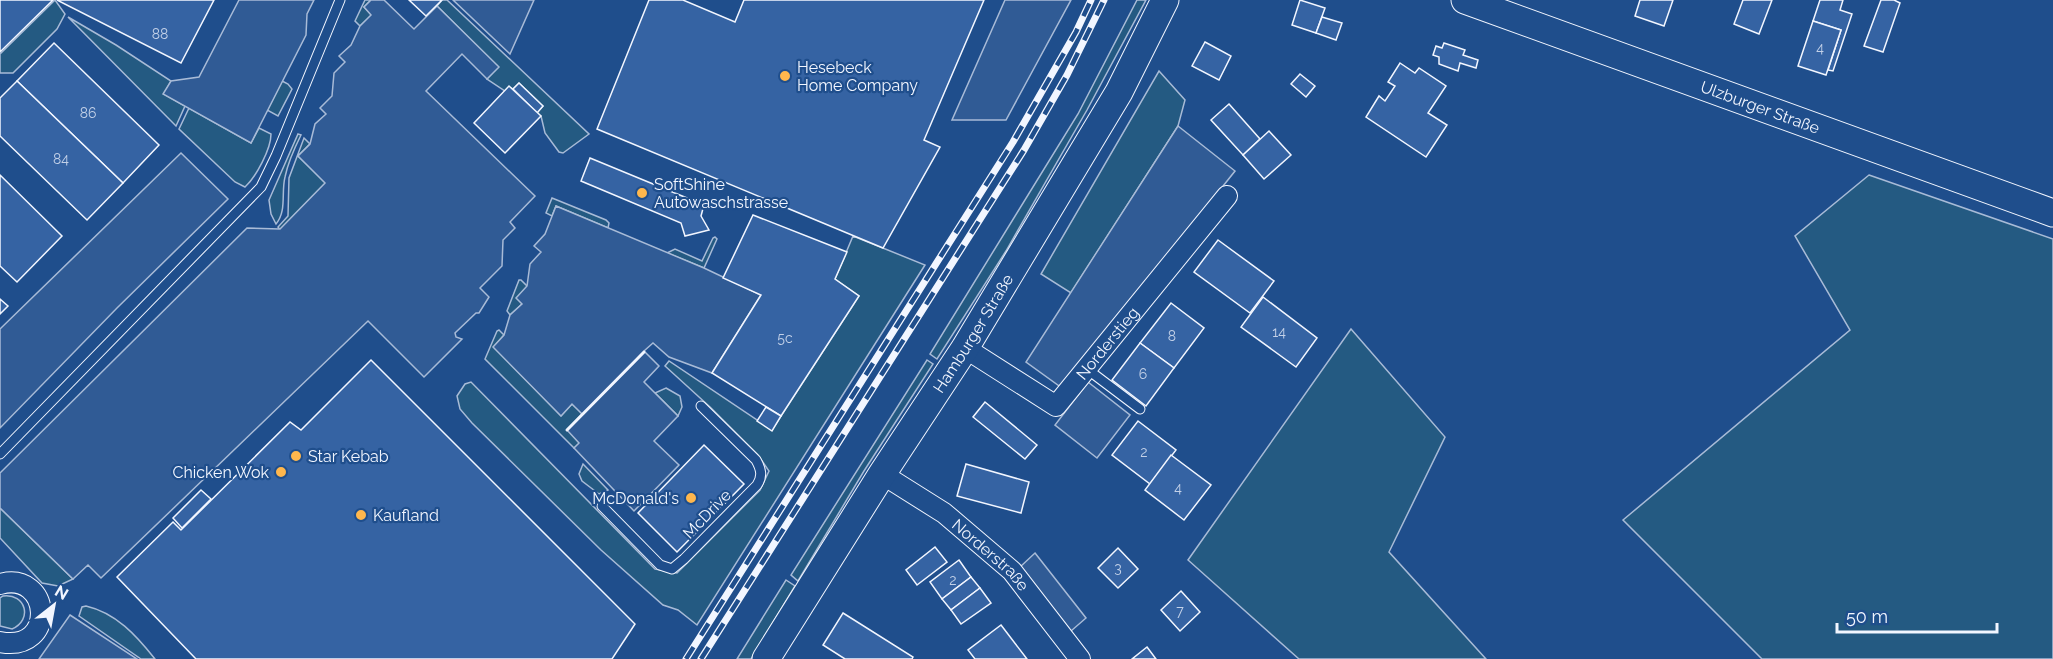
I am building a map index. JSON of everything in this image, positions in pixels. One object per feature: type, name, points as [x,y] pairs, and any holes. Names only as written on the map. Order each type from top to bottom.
[{"type":"main road","name":"Hamburger Straße","points":[[766,659],[882,474],[965,348],[1119,92],[1165,0]]},
{"type":"main road","name":"Ulzburger Straße","points":[[1465,0],[2053,213]]},
{"type":"street","name":"Norderstieg","points":[[965,348],[1056,406],[1227,196]]},
{"type":"street","name":"Norderstraße","points":[[882,474],[944,513],[1012,571],[1080,659]]},
{"type":"street","points":[[0,584],[16,583],[25,586],[38,598],[42,613],[37,629],[30,637],[11,644],[0,642]]},
{"type":"lane","points":[[0,454],[261,187],[340,0]]},
{"type":"lane","points":[[1087,369],[1140,408]]},
{"type":"lane","name":"McDrive","points":[[602,506],[660,566],[672,569],[684,559],[757,485],[761,478],[761,469],[756,460],[701,406]]},
{"type":"shaded area","points":[[55,0],[65,14],[57,29],[13,73],[0,73],[0,54]]},
{"type":"shaded area","points":[[239,0],[314,0],[307,14],[306,35],[251,143],[163,94],[171,81],[199,77]]},
{"type":"shaded area","points":[[365,0],[371,0],[364,7],[372,15],[360,26],[355,21]]},
{"type":"shaded area","points":[[371,0],[384,0],[414,29],[437,6],[499,67],[487,79],[462,54],[426,91],[535,196],[510,222],[515,228],[503,240],[502,266],[480,288],[489,297],[479,313],[476,313],[455,333],[456,337],[462,339],[424,377],[368,321],[101,578],[88,565],[73,579],[0,508],[0,473],[247,228],[280,229],[325,183],[298,156],[310,144],[315,124],[326,114],[320,108],[332,96],[334,73],[345,62],[339,56],[351,45],[360,26],[371,15],[364,7]]},
{"type":"shaded area","points":[[442,0],[447,0],[589,134],[563,153],[559,152],[545,133],[541,116],[537,113],[543,106],[519,83],[513,89],[509,87],[505,91],[487,79],[498,67],[437,6]]},
{"type":"shaded area","points":[[453,0],[534,0],[510,54]]},
{"type":"shaded area","points":[[1005,0],[1071,0],[1006,120],[952,120]]},
{"type":"shaded area","points":[[1137,0],[1146,0],[1087,110],[1006,251],[937,359],[930,354],[1078,114]]},
{"type":"shaded area","points":[[68,17],[171,81],[164,94],[185,106],[176,126]]},
{"type":"shaded area","points":[[1159,71],[1185,100],[1178,126],[1071,293],[1041,274]]},
{"type":"shaded area","points":[[282,81],[292,89],[278,116],[267,110]]},
{"type":"shaded area","points":[[189,108],[251,143],[259,128],[271,134],[262,162],[254,177],[245,187],[235,182],[179,129]]},
{"type":"shaded area","points":[[1178,126],[1235,171],[1062,388],[1026,362]]},
{"type":"shaded area","points":[[298,134],[301,135],[286,171],[283,208],[276,224],[271,214],[269,200]]},
{"type":"shaded area","points":[[304,138],[310,144],[298,156],[326,183],[280,230],[278,227],[288,216],[289,178]]},
{"type":"shaded area","points":[[181,153],[228,199],[0,428],[0,329]]},
{"type":"shaded area","points":[[1869,175],[2053,239],[2053,659],[1762,659],[1623,520],[1850,330],[1795,236]]},
{"type":"shaded area","points":[[552,198],[606,220],[609,223],[608,228],[556,206],[552,216],[546,213]]},
{"type":"shaded area","points":[[556,206],[704,268],[761,295],[712,373],[669,357],[653,343],[644,351],[659,366],[644,382],[678,416],[654,441],[679,465],[634,511],[574,448],[579,443],[567,430],[582,414],[572,404],[561,416],[493,347],[504,335],[510,315],[522,304],[516,298],[527,286],[530,264],[541,252],[534,246],[545,234]]},
{"type":"shaded area","points":[[853,236],[925,265],[697,625],[678,610],[663,605],[601,550],[460,409],[457,396],[465,384],[471,382],[655,569],[677,573],[760,490],[769,471],[758,455],[665,366],[669,361],[772,430],[859,296],[835,279]]},
{"type":"shaded area","points":[[715,237],[717,239],[704,268],[667,253],[675,249],[702,261]]},
{"type":"shaded area","points":[[519,280],[527,286],[522,304],[510,315],[507,311]]},
{"type":"shaded area","points":[[1351,329],[1445,437],[1389,552],[1486,659],[1299,659],[1188,560]]},
{"type":"shaded area","points":[[499,330],[504,335],[494,347],[561,416],[572,404],[583,414],[580,443],[574,448],[485,359]]},
{"type":"shaded area","points":[[927,360],[933,364],[864,471],[798,581],[791,575]]},
{"type":"shaded area","points":[[1088,382],[1130,415],[1097,458],[1055,425]]},
{"type":"shaded area","points":[[666,388],[680,396],[682,407],[678,416],[655,393]]},
{"type":"shaded area","points":[[583,464],[608,490],[599,494],[582,481],[579,474]]},
{"type":"shaded area","points":[[0,508],[73,579],[58,586],[42,583],[0,538]]},
{"type":"shaded area","points":[[1035,553],[1086,618],[1071,631],[1020,567]]},
{"type":"shaded area","points":[[786,580],[795,586],[751,659],[737,659]]},
{"type":"shaded area","points":[[3,596],[17,599],[24,608],[23,620],[12,629],[0,626],[0,598]]},
{"type":"shaded area","points":[[86,606],[107,614],[125,626],[155,659],[141,659],[79,616],[82,607]]},
{"type":"shaded area","points":[[70,615],[137,659],[39,659]]},
{"type":"building","points":[[0,0],[53,0],[0,52]]},
{"type":"building","points":[[57,0],[214,0],[181,63]]},
{"type":"building","points":[[409,0],[442,0],[426,16]]},
{"type":"building","name":"Hesebeck Home Company","points":[[649,0],[683,0],[735,22],[744,0],[984,0],[924,140],[940,147],[883,248],[597,129]]},
{"type":"building","points":[[1300,0],[1325,8],[1316,33],[1292,25]]},
{"type":"building","points":[[1640,0],[1673,0],[1664,26],[1635,16]]},
{"type":"building","points":[[1743,0],[1772,0],[1759,34],[1734,24]]},
{"type":"building","points":[[1820,0],[1843,0],[1840,10],[1852,14],[1833,71],[1828,70],[1841,30],[1813,21]]},
{"type":"building","points":[[1881,0],[1894,0],[1900,3],[1883,52],[1864,46]]},
{"type":"building","points":[[1322,17],[1342,23],[1336,40],[1316,33]]},
{"type":"building","points":[[1813,21],[1841,30],[1826,75],[1798,66]]},
{"type":"building","points":[[1205,42],[1231,56],[1219,80],[1192,66]]},
{"type":"building","points":[[54,43],[159,145],[123,183],[17,81]]},
{"type":"building","points":[[1444,43],[1465,50],[1463,55],[1478,60],[1476,68],[1460,63],[1458,71],[1439,64],[1439,57],[1433,55],[1436,46],[1442,48]]},
{"type":"building","points":[[1400,63],[1415,73],[1419,68],[1446,86],[1428,113],[1447,125],[1426,157],[1366,117],[1379,96],[1385,101],[1395,86],[1388,82]]},
{"type":"building","points":[[1300,74],[1315,86],[1306,97],[1291,84]]},
{"type":"building","points":[[17,81],[123,183],[87,220],[0,136],[0,98]]},
{"type":"building","points":[[519,83],[543,106],[537,113],[513,89]]},
{"type":"building","points":[[509,86],[541,116],[505,153],[474,123]]},
{"type":"building","points":[[1229,104],[1260,139],[1243,155],[1211,120]]},
{"type":"building","points":[[1269,131],[1291,155],[1264,179],[1243,155]]},
{"type":"building","name":"SoftShine Autowaschstrasse","points":[[590,158],[704,205],[701,216],[709,230],[685,236],[681,223],[581,181]]},
{"type":"building","points":[[0,175],[62,236],[17,282],[0,266]]},
{"type":"building","points":[[753,215],[847,252],[835,279],[859,296],[781,416],[712,373],[761,295],[723,278]]},
{"type":"building","points":[[1218,240],[1274,281],[1250,313],[1194,272]]},
{"type":"building","points":[[1263,297],[1317,338],[1296,367],[1241,327]]},
{"type":"building","points":[[0,299],[8,306],[0,314]]},
{"type":"building","points":[[1171,303],[1204,328],[1174,368],[1140,343]]},
{"type":"building","points":[[1140,343],[1174,368],[1146,406],[1112,380]]},
{"type":"building","name":"Kaufland","points":[[371,360],[635,624],[612,659],[196,659],[117,577],[173,522],[181,530],[290,422],[301,430]]},
{"type":"building","points":[[985,402],[1037,445],[1025,459],[973,417]]},
{"type":"building","points":[[766,407],[781,416],[772,431],[757,421]]},
{"type":"building","points":[[1138,421],[1176,450],[1150,484],[1112,455]]},
{"type":"building","name":"McDonald's","points":[[704,445],[744,484],[677,552],[638,513]]},
{"type":"building","points":[[1171,455],[1211,485],[1184,520],[1145,490]]},
{"type":"building","points":[[966,464],[1029,482],[1021,513],[957,496]]},
{"type":"building","points":[[201,490],[211,499],[182,528],[173,518]]},
{"type":"building","points":[[935,547],[947,562],[917,585],[906,570]]},
{"type":"building","points":[[1118,548],[1138,569],[1118,588],[1098,568]]},
{"type":"building","points":[[959,560],[971,577],[942,599],[930,582]]},
{"type":"building","points":[[971,577],[980,588],[951,610],[942,599]]},
{"type":"building","points":[[980,588],[991,603],[961,624],[951,610]]},
{"type":"building","points":[[1181,591],[1200,612],[1180,631],[1161,610]]},
{"type":"building","points":[[843,613],[913,657],[912,659],[845,659],[823,645]]},
{"type":"building","points":[[1001,625],[1027,659],[975,659],[968,650]]},
{"type":"building","points":[[1147,647],[1156,659],[1132,659]]},
{"type":"railway","points":[[686,659],[1013,142],[1076,32],[1091,0]]},
{"type":"railway","points":[[701,659],[1024,150],[1067,75],[1104,0]]},
{"type":"wall","points":[[567,430],[644,352]]},
{"type":"place","name":"Hesebeck Home Company","points":[[785,76]]},
{"type":"place","name":"SoftShine Autowaschstrasse","points":[[642,193]]},
{"type":"place","name":"Star Kebab","points":[[296,456]]},
{"type":"place","name":"Chicken Wok","points":[[281,472]]},
{"type":"place","name":"McDonald's","points":[[691,498]]},
{"type":"place","name":"Kaufland","points":[[361,515]]}]
